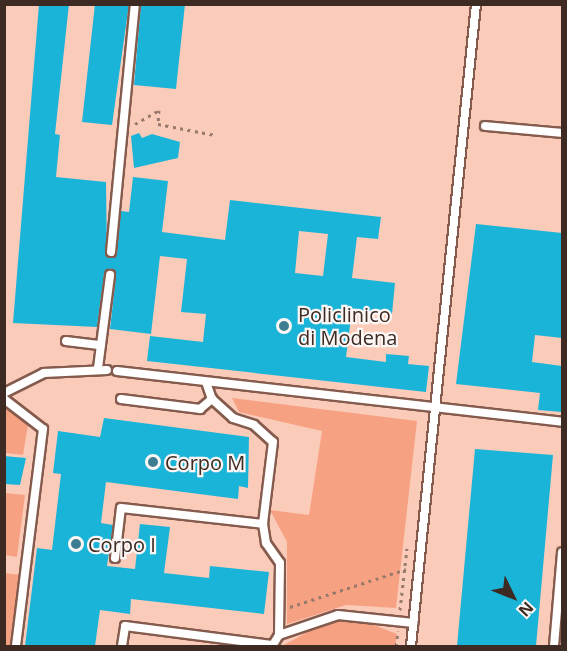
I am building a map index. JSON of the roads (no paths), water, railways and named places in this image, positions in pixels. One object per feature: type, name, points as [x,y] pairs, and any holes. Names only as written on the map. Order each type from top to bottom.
[{"type":"lane","points":[[111,252],[126,130],[135,4]]},
{"type":"lane","points":[[411,646],[437,409],[476,4]]},
{"type":"lane","points":[[485,126],[562,133]]},
{"type":"lane","points":[[98,368],[110,275]]},
{"type":"lane","points":[[66,341],[101,345]]},
{"type":"lane","points":[[4,393],[44,373],[107,369]]},
{"type":"lane","points":[[117,371],[562,422]]},
{"type":"lane","points":[[122,646],[124,626],[216,642],[272,646],[279,635],[279,556],[266,543],[263,524],[273,442],[212,399],[206,382]]},
{"type":"lane","points":[[4,399],[43,429],[16,646]]},
{"type":"lane","points":[[121,399],[200,409],[212,399]]},
{"type":"lane","points":[[115,558],[121,508],[263,524]]},
{"type":"lane","points":[[554,646],[562,552]]},
{"type":"lane","points":[[279,635],[338,615],[414,623]]},
{"type":"place","name":"Policlinico di Modena","points":[[284,326]]},
{"type":"place","name":"Corpo M","points":[[153,462]]},
{"type":"place","name":"Corpo I","points":[[76,544]]}]
